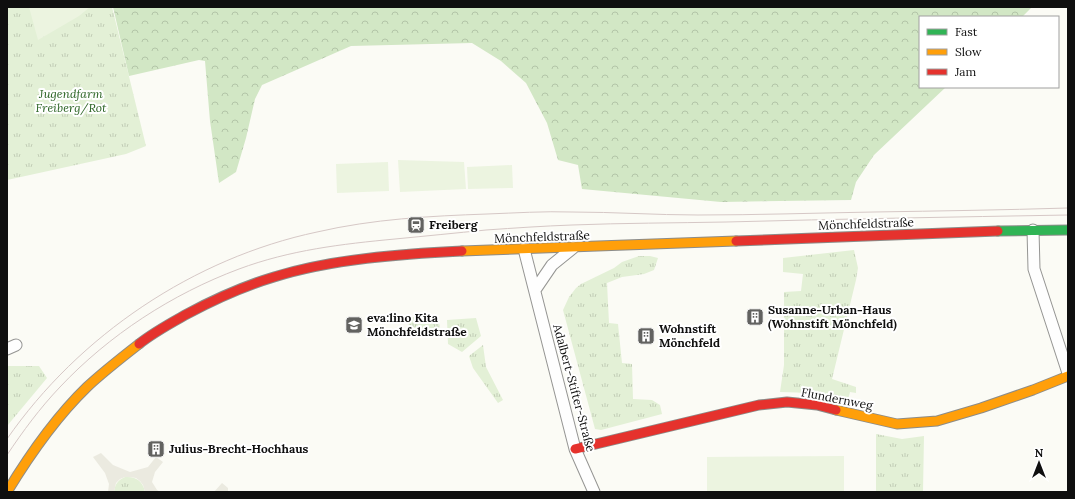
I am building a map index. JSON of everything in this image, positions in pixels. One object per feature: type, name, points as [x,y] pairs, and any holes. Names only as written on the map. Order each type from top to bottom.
[{"type":"main road","name":"Mönchfeldstraße","points":[[7,492],[39,442],[61,414],[92,382],[120,358],[147,338],[208,303],[244,287],[308,268],[371,258],[448,252],[1033,230],[1068,230]]},
{"type":"main road","name":"Flundernweg","points":[[574,449],[759,405],[787,402],[817,405],[897,424],[937,422],[1033,390],[1068,374]]},
{"type":"street","points":[[1033,230],[1034,269],[1068,374]]},
{"type":"street","points":[[535,290],[552,265],[573,248]]},
{"type":"street","name":"Adalbert-Stifter-Straße","points":[[524,249],[574,449],[594,492]]},
{"type":"green space","name":"Jugendfarm Freiberg/Rot","points":[[7,7],[112,7],[146,146],[126,154],[7,180]]},
{"type":"green space","points":[[29,7],[90,7],[79,16],[38,40]]},
{"type":"green space","points":[[113,7],[1032,7],[1023,16],[919,16],[919,88],[945,88],[874,155],[856,182],[851,200],[721,202],[582,189],[578,165],[558,160],[547,123],[526,83],[501,61],[472,43],[351,46],[262,85],[255,99],[236,172],[219,183],[210,121],[205,61],[199,60],[129,76]]},
{"type":"green space","points":[[398,160],[464,162],[466,189],[400,192]]},
{"type":"green space","points":[[388,162],[389,191],[337,193],[336,164]]},
{"type":"green space","points":[[512,165],[513,188],[468,189],[467,167]]},
{"type":"green space","points":[[854,250],[858,268],[856,280],[832,379],[856,387],[856,393],[850,392],[848,400],[814,394],[780,392],[784,365],[784,292],[801,291],[803,274],[783,272],[783,258]]},
{"type":"green space","points":[[639,256],[658,258],[654,270],[644,274],[622,277],[607,283],[609,323],[618,324],[622,363],[632,364],[633,399],[652,400],[660,405],[662,414],[601,430],[595,429],[563,310],[569,297],[581,284],[614,268],[622,262]]},
{"type":"green space","points":[[400,315],[439,321],[440,338],[421,332],[398,318]]},
{"type":"green space","points":[[476,318],[481,336],[462,352],[448,344],[447,320]]},
{"type":"green space","points":[[483,345],[486,367],[503,400],[498,403],[473,368],[469,356]]},
{"type":"green space","points":[[7,366],[39,366],[47,378],[7,426]]},
{"type":"green space","points":[[876,434],[902,439],[924,436],[923,492],[876,492]]},
{"type":"green space","points":[[844,456],[844,492],[707,492],[707,457]]},
{"type":"green space","points":[[125,477],[136,478],[143,485],[145,492],[114,492],[117,483],[120,479]]},
{"type":"shaded area","points":[[101,453],[113,465],[130,472],[148,467],[156,457],[163,462],[155,472],[152,482],[160,492],[145,492],[143,485],[136,478],[125,477],[116,483],[114,492],[108,492],[109,484],[105,473],[93,457]]},
{"type":"shaded area","points":[[222,483],[228,488],[228,492],[214,492]]},
{"type":"tram line","points":[[7,439],[36,401],[69,366],[104,335],[143,306],[184,282],[227,261],[271,244],[317,232],[380,221],[530,212],[720,215],[1068,208]]},
{"type":"tram line","points":[[7,455],[32,420],[60,387],[99,350],[121,333],[166,304],[214,279],[258,262],[297,252],[375,241],[486,230],[550,226],[1068,215]]},
{"type":"traffic: fast","points":[[998,231],[1068,230]]},
{"type":"traffic: slow","points":[[462,251],[736,241]]},
{"type":"traffic: slow","points":[[7,492],[34,450],[64,411],[93,381],[139,344]]},
{"type":"traffic: slow","points":[[836,410],[897,424],[937,421],[981,408],[1068,376]]},
{"type":"traffic: jam","points":[[736,241],[998,231]]},
{"type":"traffic: jam","points":[[139,344],[163,328],[208,303],[274,277],[319,266],[367,258],[462,251]]},
{"type":"traffic: jam","points":[[575,449],[759,405],[787,402],[817,405],[836,410]]},
{"type":"place","name":"Freiberg","points":[[416,225]]},
{"type":"place","name":"Susanne-Urban-Haus (Wohnstift Mönchfeld)","points":[[755,317]]},
{"type":"place","name":"eva:lino Kita Mönchfeldstraße","points":[[354,325]]},
{"type":"place","name":"Wohnstift Mönchfeld","points":[[646,336]]},
{"type":"place","name":"Julius-Brecht-Hochhaus","points":[[156,449]]}]
